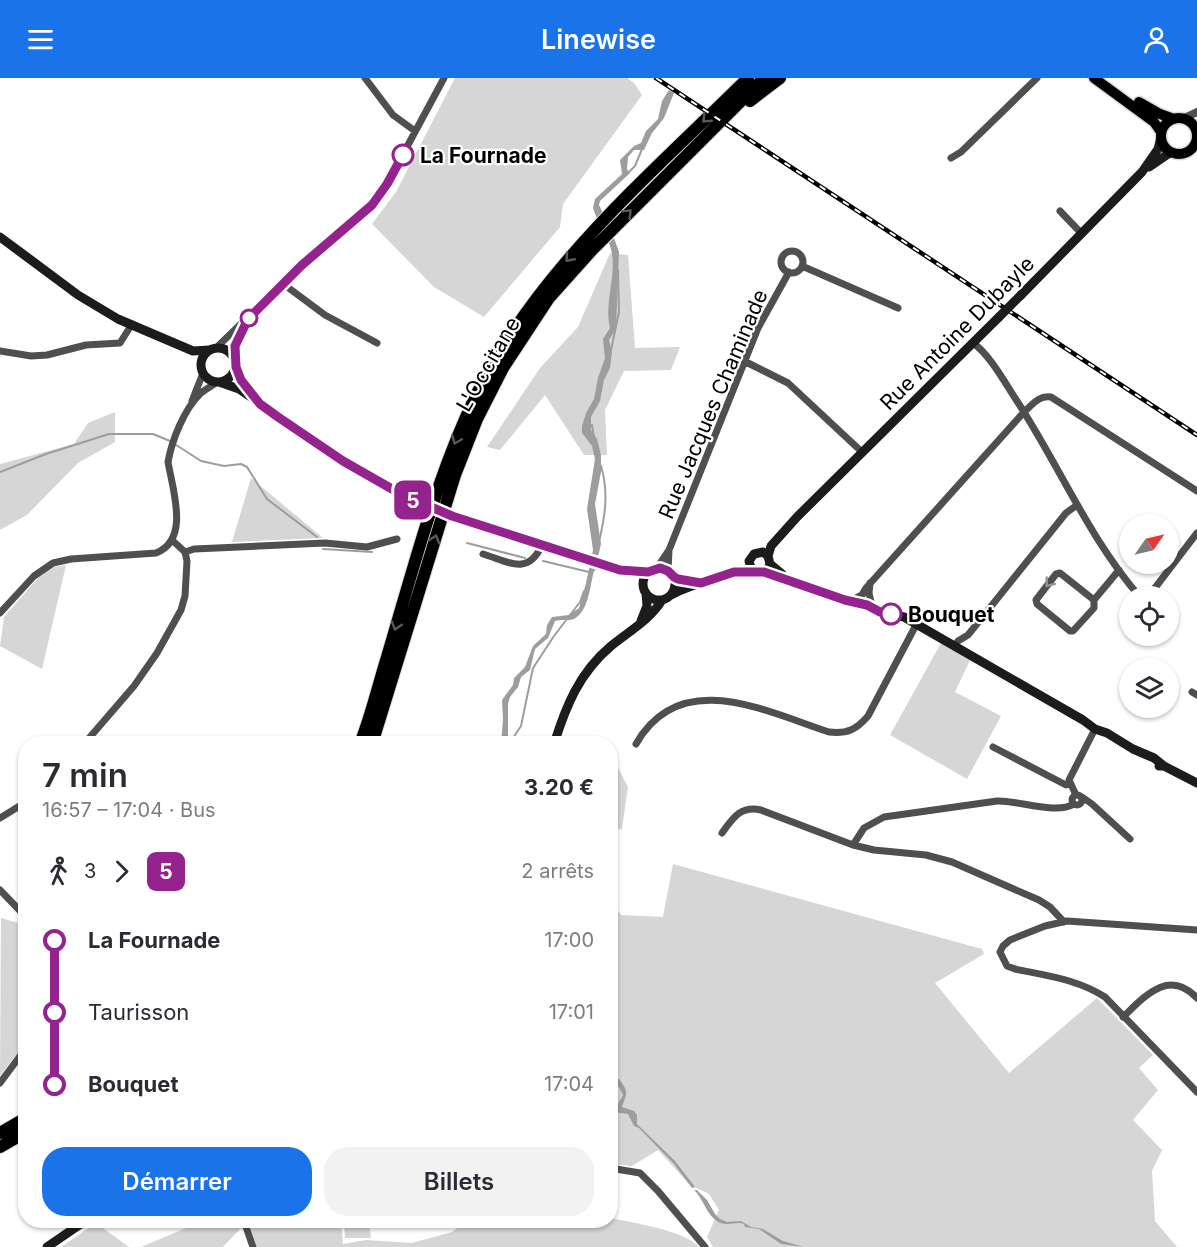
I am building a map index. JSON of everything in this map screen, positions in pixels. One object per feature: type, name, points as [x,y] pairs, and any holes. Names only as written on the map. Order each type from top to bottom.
[{"type":"highway","name":"L'Occitane","points":[[362,736],[444,469],[466,414],[494,361],[540,292],[564,264],[748,78]]},
{"type":"highway","name":"L'Occitane","points":[[374,736],[455,475],[477,419],[503,368],[549,298],[563,282],[764,78]]},
{"type":"highway","points":[[707,135],[780,78]]},
{"type":"highway","points":[[0,1133],[18,1123]]},
{"type":"highway","points":[[0,1147],[18,1137]]},
{"type":"main road","points":[[1094,78],[1154,122],[1165,147],[1171,152],[1191,153],[1197,134],[1193,125],[1142,105],[1105,78]]},
{"type":"main road","points":[[1161,134],[1166,123],[1178,119]]},
{"type":"main road","name":"Rue Antoine Dubayle","points":[[666,598],[737,570],[764,566],[771,546],[797,518],[1142,172],[1158,149],[1161,134]]},
{"type":"main road","name":"Rue Antoine Dubayle","points":[[1142,172],[1171,152]]},
{"type":"main road","points":[[3,240],[97,307],[194,351],[227,350],[234,357],[241,380],[260,404]]},
{"type":"main road","points":[[173,342],[202,370],[207,378],[238,389],[360,472],[421,504],[620,570],[650,571],[660,568],[671,574],[701,583]]},
{"type":"main road","points":[[202,370],[202,358],[213,349]]},
{"type":"main road","points":[[218,382],[228,379],[236,367]]},
{"type":"main road","name":"Rue Antoine Dubayle","points":[[737,570],[763,549],[790,521],[797,518]]},
{"type":"main road","points":[[764,566],[763,552],[753,555],[750,564],[764,566],[880,612],[904,617],[919,626],[931,627],[986,663],[1083,720],[1094,731],[1107,734],[1197,783]]},
{"type":"main road","points":[[620,570],[653,599],[666,598]]},
{"type":"main road","points":[[640,623],[647,606],[643,579],[650,571]]},
{"type":"main road","points":[[557,736],[574,690],[583,676],[594,662],[666,598],[675,586],[671,574]]},
{"type":"main road","points":[[831,592],[871,602],[883,611]]},
{"type":"main road","points":[[47,1247],[75,1228]]},
{"type":"street","points":[[365,78],[393,115],[415,131]]},
{"type":"street","points":[[213,349],[248,319],[282,283],[372,205],[387,184],[444,78]]},
{"type":"street","points":[[951,158],[961,152],[1037,78]]},
{"type":"street","points":[[1178,119],[1197,112]]},
{"type":"street","points":[[1060,212],[1082,234]]},
{"type":"street","points":[[789,252],[795,252],[803,259],[802,266],[798,272],[789,272],[785,271],[782,263],[783,256],[789,252]]},
{"type":"street","points":[[802,266],[898,308]]},
{"type":"street","name":"Rue Jacques Chaminade","points":[[650,571],[659,565],[669,550],[758,328],[789,272]]},
{"type":"street","points":[[282,283],[325,315],[377,342]]},
{"type":"street","points":[[234,357],[235,346],[248,319]]},
{"type":"street","points":[[0,351],[31,356],[48,355],[86,345],[120,343],[132,324]]},
{"type":"street","points":[[973,343],[1003,380],[1024,412],[1077,505],[1119,570],[1094,600],[1094,608],[1073,631],[1036,604],[1036,600],[1056,574],[1060,573],[1094,600]]},
{"type":"street","points":[[746,362],[788,383],[862,452]]},
{"type":"street","points":[[191,407],[202,370]]},
{"type":"street","points":[[0,613],[34,576],[53,563],[71,559],[156,553],[168,547],[173,541],[177,526],[168,462],[170,452],[191,407],[201,394],[218,382]]},
{"type":"street","points":[[856,598],[862,595],[870,583],[1024,412],[1037,399],[1044,396],[1051,397],[1197,491]]},
{"type":"street","points":[[956,644],[968,635],[1066,513],[1077,505]]},
{"type":"street","points":[[1156,586],[1197,533]]},
{"type":"street","points":[[184,552],[202,549],[325,543],[367,547],[397,539]]},
{"type":"street","points":[[91,736],[134,686],[174,625],[185,596],[187,561],[184,552],[173,541]]},
{"type":"street","points":[[483,554],[526,565],[534,560],[542,545]]},
{"type":"street","name":"Rue Jacques Chaminade","points":[[669,550],[671,574]]},
{"type":"street","points":[[1122,574],[1131,586]]},
{"type":"street","points":[[870,583],[871,602]]},
{"type":"street","points":[[636,744],[653,721],[667,711],[704,699],[732,701],[829,732],[842,734],[851,732],[868,716],[919,626]]},
{"type":"street","points":[[966,649],[968,635]]},
{"type":"street","points":[[1069,784],[1070,775],[1094,731]]},
{"type":"street","points":[[993,747],[1066,785],[1069,784],[1079,796],[1130,839]]},
{"type":"street","points":[[1056,778],[1070,775]]},
{"type":"street","points":[[1075,804],[1072,799],[1079,796]]},
{"type":"street","points":[[853,845],[864,828],[884,817],[997,801],[1047,807],[1068,807],[1075,804],[1095,808]]},
{"type":"street","points":[[0,818],[18,807]]},
{"type":"street","points":[[722,833],[739,812],[756,809],[853,845],[874,850],[926,855],[952,862],[1039,900],[1064,922]]},
{"type":"street","points":[[0,890],[18,909]]},
{"type":"street","points":[[1047,905],[1052,924]]},
{"type":"street","points":[[1197,930],[1064,922],[1052,924],[1006,943],[1000,952],[1007,966],[1074,981],[1105,997],[1197,1092]]},
{"type":"street","points":[[1124,1017],[1148,993],[1166,985],[1182,987],[1197,998]]},
{"type":"street","points":[[0,1083],[18,1059]]},
{"type":"street","points":[[618,1169],[640,1173],[705,1247]]},
{"type":"street","points":[[246,1228],[253,1247]]},
{"type":"shaded area","points":[[455,78],[627,78],[634,83],[642,95],[563,204],[560,227],[484,317],[434,287],[372,224],[396,192]]},
{"type":"shaded area","points":[[669,90],[674,93],[664,118],[652,133],[644,150],[634,150],[628,157],[627,169],[630,173],[600,201],[599,205],[603,213],[597,219],[593,208],[595,199],[622,174],[620,160],[634,146],[641,143],[646,131],[658,119],[662,101]]},
{"type":"shaded area","points":[[614,238],[619,252],[616,329],[609,340],[612,352],[610,368],[604,380],[600,401],[591,417],[591,430],[597,439],[601,455],[601,472],[595,504],[601,544],[597,561],[598,569],[594,571],[583,610],[572,620],[555,621],[548,638],[535,649],[530,670],[521,677],[518,687],[510,697],[508,736],[502,736],[502,700],[513,685],[514,678],[525,667],[533,646],[546,634],[547,625],[552,617],[569,615],[579,608],[586,583],[593,550],[587,509],[595,459],[592,446],[582,433],[582,426],[594,399],[605,358],[603,339],[610,328],[608,307],[613,264],[609,243]]},
{"type":"shaded area","points":[[610,253],[628,255],[635,348],[680,347],[671,370],[624,371],[605,410],[607,455],[584,455],[545,395],[500,450],[487,447],[540,368],[578,327]]},
{"type":"shaded area","points":[[115,412],[115,442],[78,463],[27,515],[0,530],[0,464],[74,444],[88,423]]},
{"type":"shaded area","points":[[251,478],[323,538],[232,542]]},
{"type":"shaded area","points":[[66,565],[42,669],[0,646],[4,617],[39,577],[54,567]]},
{"type":"shaded area","points":[[941,643],[970,660],[955,692],[1001,716],[967,779],[890,735]]},
{"type":"shaded area","points":[[618,768],[628,787],[622,829],[618,829]]},
{"type":"shaded area","points":[[673,864],[982,949],[984,954],[935,983],[1009,1073],[1097,998],[1153,1055],[1139,1068],[1158,1090],[1133,1120],[1162,1150],[1152,1171],[1155,1221],[1177,1247],[713,1247],[707,1237],[719,1210],[709,1194],[690,1185],[658,1150],[632,1166],[618,1165],[618,911],[621,915],[663,917]]},
{"type":"shaded area","points":[[1,918],[18,923],[18,1052],[0,1076]]},
{"type":"shaded area","points":[[618,1079],[626,1090],[622,1107],[634,1111],[637,1115],[637,1124],[675,1161],[695,1187],[692,1188],[674,1164],[639,1128],[634,1126],[628,1114],[618,1112],[618,1104],[623,1095],[618,1086]]},
{"type":"shaded area","points":[[694,1190],[697,1190],[707,1200],[720,1219],[727,1222],[741,1221],[751,1227],[763,1229],[783,1241],[804,1247],[781,1244],[759,1229],[745,1227],[741,1223],[727,1224],[716,1221]]},
{"type":"shaded area","points":[[618,1219],[682,1236],[699,1247],[257,1247],[251,1228],[342,1228],[343,1244],[366,1240],[412,1243],[452,1232],[457,1228],[618,1228]]},
{"type":"shaded area","points":[[89,1228],[103,1228],[129,1247],[61,1247]]},
{"type":"shaded area","points":[[186,1228],[241,1228],[223,1247],[141,1247]]},
{"type":"shaded area","points":[[344,1228],[370,1228],[371,1238],[345,1238]]},
{"type":"waterway","points":[[629,172],[635,166],[642,149]]},
{"type":"waterway","points":[[611,350],[619,312],[618,270]]},
{"type":"waterway","points":[[592,425],[594,437]]},
{"type":"waterway","points":[[0,472],[46,454],[109,434],[153,434],[170,441],[201,461],[224,466],[241,464],[247,467],[267,499],[317,537]]},
{"type":"waterway","points":[[599,542],[605,504],[605,486],[601,466]]},
{"type":"waterway","points":[[467,543],[525,558]]},
{"type":"waterway","points":[[323,549],[372,552]]},
{"type":"waterway","points":[[543,561],[589,572]]},
{"type":"waterway","points":[[514,736],[521,726],[533,668],[580,602],[584,591]]},
{"type":"railway","points":[[656,78],[1197,435]]},
{"type":"bus line","name":"5","points":[[403,155],[372,205],[282,283],[248,319],[235,346],[234,357],[241,380],[260,404],[360,472],[421,504],[452,516],[620,570],[648,572],[651,569],[664,568],[678,579],[701,583],[734,572],[764,572],[891,614]]},
{"type":"place","name":"La Fournade","points":[[403,155]]},
{"type":"place","name":"Bouquet","points":[[891,614]]}]
